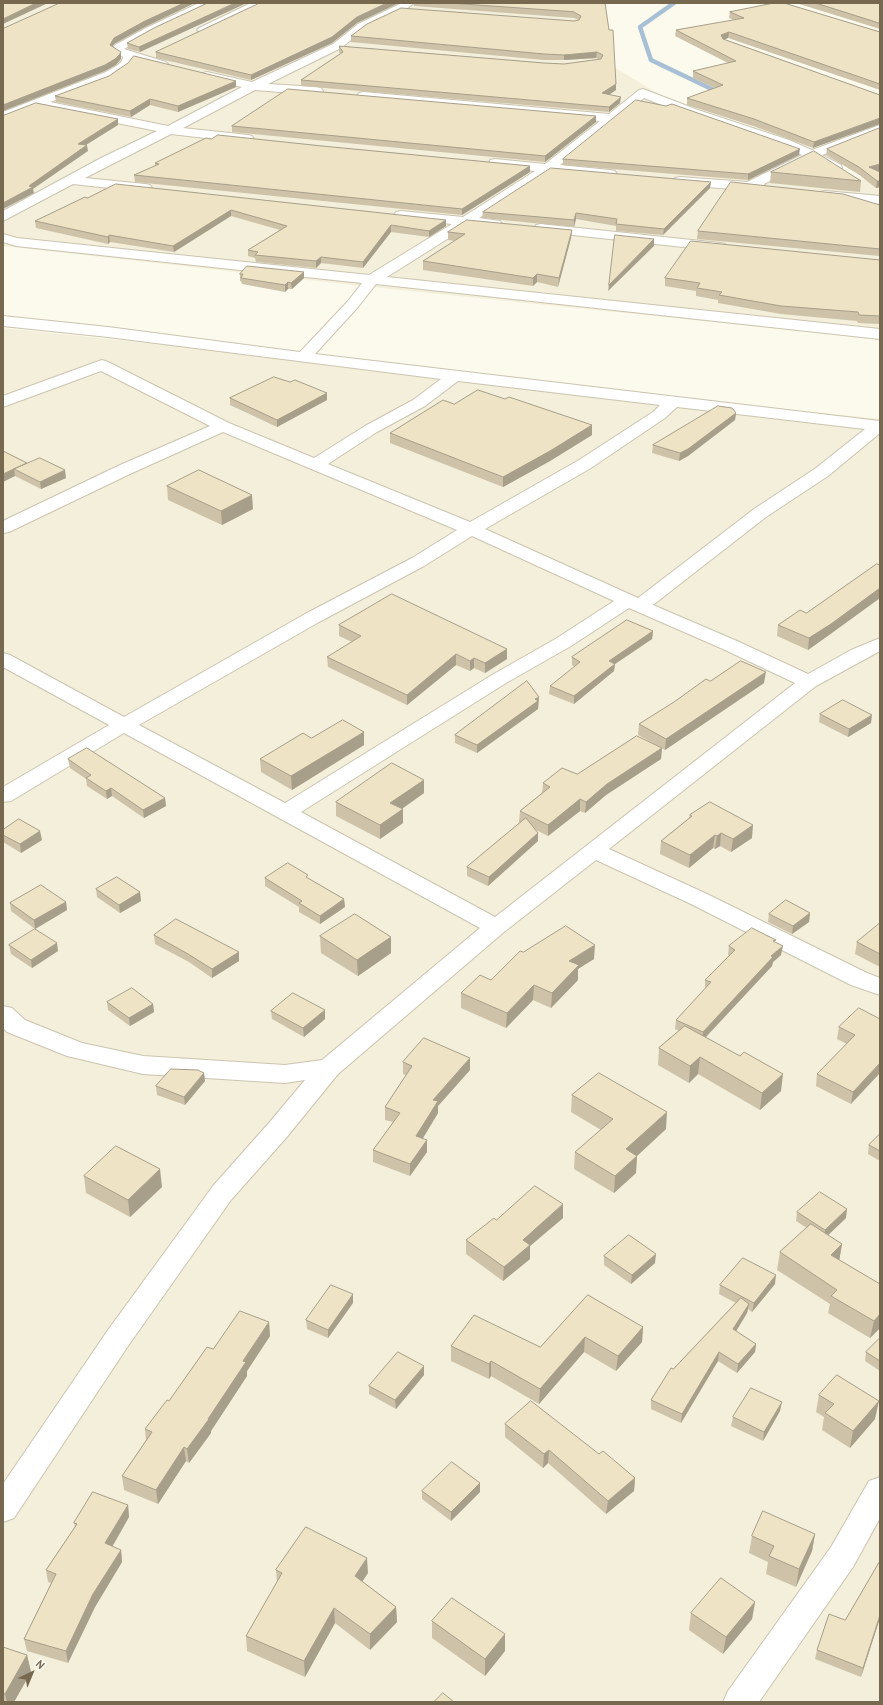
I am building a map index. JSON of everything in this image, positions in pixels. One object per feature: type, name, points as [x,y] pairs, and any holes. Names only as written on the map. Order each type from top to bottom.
[{"type":"street","points":[[171,66],[129,55],[118,50],[120,47],[150,30],[208,3]]},
{"type":"street","points":[[193,35],[260,3]]},
{"type":"street","points":[[233,5],[248,8]]},
{"type":"street","points":[[3,217],[70,180],[170,130],[253,86],[336,46],[362,26],[404,6],[419,11]]},
{"type":"street","points":[[336,46],[352,47]]},
{"type":"street","points":[[142,58],[155,53]]},
{"type":"street","points":[[3,117],[20,109],[90,84],[123,66],[128,62],[129,55]]},
{"type":"street","points":[[199,74],[253,86],[331,93]]},
{"type":"street","points":[[304,356],[353,304],[373,279],[418,252],[548,168],[643,93],[695,114],[749,130],[814,154],[846,174]]},
{"type":"street","points":[[354,95],[611,118]]},
{"type":"street","points":[[38,103],[170,130],[261,140]]},
{"type":"street","points":[[3,106],[20,109]]},
{"type":"street","points":[[750,186],[822,150],[880,129]]},
{"type":"street","points":[[480,162],[619,175]]},
{"type":"street","points":[[70,180],[155,189]]},
{"type":"street","points":[[666,180],[771,188]]},
{"type":"street","points":[[863,186],[880,199]]},
{"type":"street","points":[[814,193],[880,199]]},
{"type":"street","points":[[389,214],[506,225]]},
{"type":"street","points":[[528,227],[737,249]]},
{"type":"street","points":[[3,238],[16,242],[113,253],[373,279],[880,334]]},
{"type":"street","points":[[3,321],[105,348],[304,356],[455,376],[880,426]]},
{"type":"street","points":[[3,402],[105,348]]},
{"type":"street","points":[[105,348],[223,426],[471,529],[809,682]]},
{"type":"street","points":[[316,464],[371,429],[419,403],[455,376]]},
{"type":"street","points":[[3,796],[312,618],[418,562],[471,529],[585,464],[659,415],[673,402]]},
{"type":"street","points":[[3,528],[126,469],[223,426]]},
{"type":"street","points":[[284,813],[500,679],[635,603],[760,513],[822,472],[880,426]]},
{"type":"street","points":[[3,1508],[118,1338],[222,1192],[329,1068],[496,927],[809,682],[858,654],[880,644]]},
{"type":"street","points":[[3,659],[496,927]]},
{"type":"street","points":[[594,851],[698,899],[880,988]]},
{"type":"street","points":[[7,1025],[76,1050],[143,1065],[285,1074],[329,1068]]},
{"type":"street","points":[[740,1702],[842,1557],[880,1490]]},
{"type":"shaded area","points":[[3,3],[601,3],[600,59],[669,100],[880,186],[880,339],[371,287],[3,246]]},
{"type":"shaded area","points":[[3,328],[880,419],[880,1702],[3,1702]]},
{"type":"building","points":[[3,3],[36,3],[3,19]]},
{"type":"building","points":[[60,3],[184,3],[145,21],[114,38],[110,45],[121,52],[115,59],[105,65],[3,105],[3,29]]},
{"type":"building","points":[[208,3],[235,3],[139,47],[127,43],[154,28]]},
{"type":"building","points":[[260,3],[387,3],[357,17],[332,37],[251,75],[156,52]]},
{"type":"building","points":[[450,3],[605,3],[609,30],[613,30],[616,84],[602,93],[621,97],[609,107],[301,80],[343,52],[339,46],[564,64],[601,59],[603,55],[597,52],[564,55],[544,54],[351,36],[367,24],[401,8],[574,21],[579,20],[581,16],[574,12]]},
{"type":"building","points":[[774,3],[784,3],[880,32],[880,84],[729,32],[721,35],[723,39],[880,95],[880,118],[814,142],[754,119],[687,98],[723,85],[693,71],[736,61],[676,30],[744,18],[730,12]]},
{"type":"building","points":[[816,3],[880,3],[880,23]]},
{"type":"building","points":[[134,56],[236,81],[178,106],[150,99],[130,111],[55,96],[109,76],[128,63]]},
{"type":"building","points":[[288,89],[596,116],[545,156],[232,126]]},
{"type":"building","points":[[636,100],[666,106],[672,104],[800,149],[748,174],[563,159]]},
{"type":"building","points":[[36,103],[118,119],[78,144],[87,145],[29,186],[33,187],[3,203],[3,116]]},
{"type":"building","points":[[880,128],[880,164],[869,167],[880,172],[880,181],[877,181],[859,167],[827,149]]},
{"type":"building","points":[[218,135],[530,166],[462,209],[134,175],[159,164],[155,163],[206,138],[211,139]]},
{"type":"building","points":[[814,151],[861,181],[771,172]]},
{"type":"building","points":[[551,168],[711,182],[664,229],[616,224],[617,219],[576,213],[574,220],[483,212]]},
{"type":"building","points":[[731,182],[843,194],[880,205],[880,249],[698,231]]},
{"type":"building","points":[[116,184],[446,220],[429,231],[391,225],[363,262],[321,257],[316,261],[255,255],[258,252],[248,250],[287,226],[231,210],[173,246],[109,235],[108,237],[35,221]]},
{"type":"building","points":[[467,220],[572,230],[559,278],[537,274],[533,278],[423,261],[465,234],[448,232]]},
{"type":"building","points":[[615,235],[654,239],[609,285]]},
{"type":"building","points":[[691,241],[880,260],[880,316],[859,315],[858,312],[781,306],[719,295],[722,292],[697,288],[700,283],[665,278]]},
{"type":"building","points":[[247,266],[304,272],[291,283],[288,282],[285,285],[241,278],[243,274],[240,274]]},
{"type":"building","points":[[274,377],[290,382],[295,380],[327,393],[277,420],[230,398]]},
{"type":"building","points":[[478,390],[505,399],[509,397],[592,425],[550,451],[503,477],[390,433],[443,400],[454,404]]},
{"type":"building","points":[[718,406],[732,408],[736,413],[688,449],[680,453],[653,445]]},
{"type":"building","points":[[3,451],[27,463],[3,474]]},
{"type":"building","points":[[40,458],[65,470],[40,482],[14,469]]},
{"type":"building","points":[[199,470],[252,495],[221,511],[167,486]]},
{"type":"building","points":[[877,564],[880,565],[880,588],[831,624],[809,638],[778,625],[800,610],[806,613]]},
{"type":"building","points":[[392,594],[507,649],[485,663],[474,658],[470,661],[456,654],[407,695],[327,657],[361,636],[339,625]]},
{"type":"building","points":[[627,620],[653,631],[609,661],[615,664],[574,696],[550,686],[580,662],[572,657]]},
{"type":"building","points":[[741,661],[766,672],[666,739],[639,724],[674,702],[706,679],[710,681]]},
{"type":"building","points":[[527,681],[539,697],[535,699],[538,701],[477,745],[455,735]]},
{"type":"building","points":[[843,700],[872,715],[849,729],[820,714]]},
{"type":"building","points":[[343,720],[364,732],[291,776],[260,759],[303,733],[311,738]]},
{"type":"building","points":[[637,736],[662,748],[607,784],[586,802],[580,799],[548,825],[520,811],[550,787],[543,783],[562,768],[577,774]]},
{"type":"building","points":[[87,748],[165,798],[143,810],[111,788],[106,791],[86,778],[91,775],[68,759]]},
{"type":"building","points":[[392,763],[424,780],[390,803],[403,809],[380,825],[336,802]]},
{"type":"building","points":[[710,802],[753,825],[733,839],[721,833],[717,836],[715,835],[690,855],[661,841],[692,816],[690,815]]},
{"type":"building","points":[[526,818],[538,833],[489,877],[467,867]]},
{"type":"building","points":[[19,819],[40,831],[20,844],[3,835],[3,830]]},
{"type":"building","points":[[288,863],[308,875],[306,877],[344,899],[320,916],[299,903],[302,901],[265,878]]},
{"type":"building","points":[[117,877],[140,892],[119,905],[96,889]]},
{"type":"building","points":[[41,885],[66,902],[34,920],[10,903]]},
{"type":"building","points":[[786,900],[810,913],[793,926],[769,914]]},
{"type":"building","points":[[355,914],[391,937],[357,960],[320,936]]},
{"type":"building","points":[[176,919],[239,952],[212,969],[154,935]]},
{"type":"building","points":[[879,924],[880,925],[880,954],[857,942]]},
{"type":"building","points":[[566,926],[595,945],[569,961],[579,965],[552,993],[534,985],[507,1013],[461,993],[480,975],[491,980],[520,951],[523,952]]},
{"type":"building","points":[[752,928],[776,940],[773,941],[783,946],[771,956],[773,957],[703,1032],[676,1020],[711,982],[705,980],[735,950],[729,946]]},
{"type":"building","points":[[35,929],[57,943],[31,960],[9,945]]},
{"type":"building","points":[[132,988],[153,1004],[129,1018],[107,1002]]},
{"type":"building","points":[[293,993],[325,1010],[303,1028],[271,1011]]},
{"type":"building","points":[[859,1008],[880,1019],[880,1063],[853,1092],[817,1074],[855,1035],[839,1027]]},
{"type":"building","points":[[685,1026],[740,1056],[744,1052],[783,1074],[762,1093],[700,1057],[690,1066],[659,1048]]},
{"type":"building","points":[[424,1038],[470,1058],[433,1100],[438,1101],[416,1136],[427,1140],[410,1164],[373,1150],[400,1113],[385,1107],[412,1066],[403,1062]]},
{"type":"building","points":[[171,1069],[198,1070],[204,1073],[184,1097],[156,1086]]},
{"type":"building","points":[[599,1073],[667,1112],[626,1149],[637,1156],[615,1176],[575,1152],[613,1119],[572,1095]]},
{"type":"building","points":[[880,1134],[880,1151],[869,1145]]},
{"type":"building","points":[[116,1146],[160,1169],[128,1200],[84,1176]]},
{"type":"building","points":[[535,1186],[563,1204],[523,1240],[530,1245],[504,1267],[466,1240],[494,1218],[496,1220]]},
{"type":"building","points":[[820,1192],[847,1209],[825,1230],[797,1212]]},
{"type":"building","points":[[811,1224],[842,1244],[831,1255],[880,1284],[880,1314],[874,1321],[831,1296],[837,1290],[780,1252]]},
{"type":"building","points":[[629,1235],[656,1254],[632,1275],[604,1256]]},
{"type":"building","points":[[743,1258],[776,1275],[754,1303],[720,1285]]},
{"type":"building","points":[[331,1285],[353,1294],[328,1330],[306,1320]]},
{"type":"building","points":[[588,1295],[643,1327],[618,1356],[585,1337],[540,1389],[491,1361],[489,1364],[451,1346],[474,1315],[540,1347]]},
{"type":"building","points":[[741,1298],[749,1304],[733,1329],[756,1344],[738,1364],[719,1352],[682,1414],[651,1400],[671,1368],[673,1369]]},
{"type":"building","points":[[240,1311],[269,1322],[243,1361],[246,1362],[209,1419],[187,1449],[184,1447],[156,1490],[122,1476],[152,1432],[145,1429],[167,1400],[169,1401],[207,1347],[213,1349]]},
{"type":"building","points":[[880,1338],[880,1361],[866,1352]]},
{"type":"building","points":[[398,1352],[424,1366],[395,1400],[369,1386]]},
{"type":"building","points":[[837,1375],[879,1401],[853,1431],[825,1413],[834,1404],[819,1395]]},
{"type":"building","points":[[751,1388],[782,1402],[764,1432],[733,1417]]},
{"type":"building","points":[[531,1401],[599,1454],[603,1451],[635,1478],[608,1501],[549,1450],[544,1454],[505,1424]]},
{"type":"building","points":[[452,1462],[480,1483],[451,1512],[422,1491]]},
{"type":"building","points":[[93,1492],[128,1505],[105,1543],[121,1550],[93,1594],[66,1651],[24,1639],[56,1574],[46,1570],[77,1524],[74,1523]]},
{"type":"building","points":[[763,1511],[815,1534],[799,1569],[769,1556],[774,1546],[752,1536]]},
{"type":"building","points":[[306,1527],[367,1558],[355,1576],[396,1607],[370,1634],[334,1608],[304,1661],[246,1636],[282,1573],[276,1570]]},
{"type":"building","points":[[880,1561],[880,1615],[863,1668],[817,1650],[829,1614],[845,1620]]},
{"type":"building","points":[[721,1578],[755,1602],[726,1637],[691,1613]]},
{"type":"building","points":[[452,1598],[505,1634],[485,1659],[432,1621]]},
{"type":"building","points":[[3,1647],[27,1655],[5,1694],[3,1693]]},
{"type":"building","points":[[443,1693],[454,1702],[434,1702]]},
{"type":"waterway","points":[[674,3],[640,27],[651,60],[720,93]]}]
